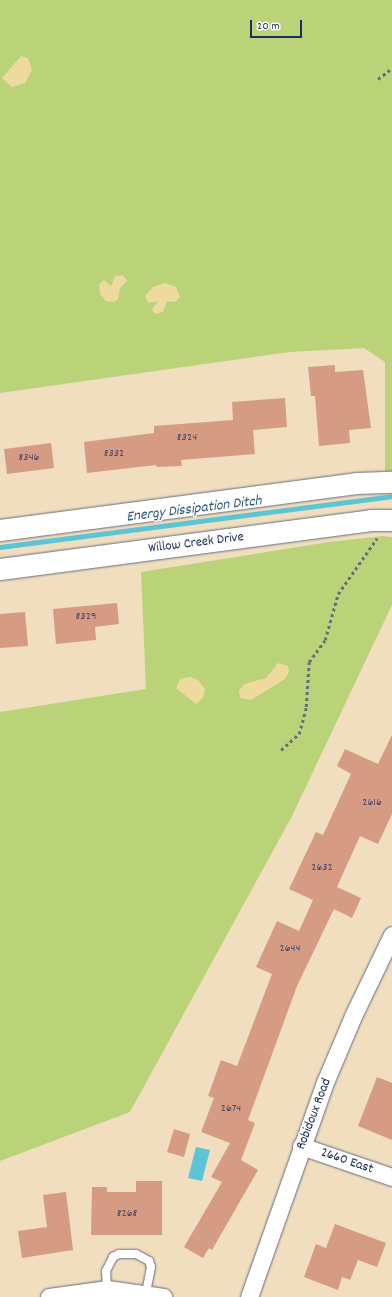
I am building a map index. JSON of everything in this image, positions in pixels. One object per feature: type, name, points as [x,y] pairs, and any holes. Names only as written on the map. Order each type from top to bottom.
[{"type":"street","points":[[0,530],[356,483],[392,482]]},
{"type":"street","name":"Willow Creek Drive","points":[[0,568],[371,520],[386,526]]},
{"type":"street","name":"Robidoux Road","points":[[249,1297],[301,1146],[353,1016],[391,940]]},
{"type":"street","name":"2660 East","points":[[301,1146],[392,1176]]},
{"type":"street","points":[[49,1297],[107,1289],[146,1293],[163,1297]]},
{"type":"lane","points":[[107,1289],[106,1271],[113,1257],[119,1254],[136,1254],[149,1261],[151,1267],[146,1293]]},
{"type":"path","points":[[378,79],[392,68]]},
{"type":"path","points":[[281,750],[299,734],[306,707],[308,662],[325,640],[338,594],[386,526]]},
{"type":"green space","points":[[0,0],[392,0],[392,471],[385,471],[385,362],[364,348],[290,352],[0,393]]},
{"type":"green space","points":[[383,536],[392,537],[392,605],[292,816],[130,1112],[0,1161],[0,712],[146,689],[141,572],[329,542]]},
{"type":"sand","points":[[21,56],[28,58],[32,70],[25,83],[12,87],[2,78]]},
{"type":"sand","points":[[123,275],[127,281],[120,288],[118,299],[114,302],[106,301],[100,294],[99,284],[104,280],[111,286],[115,276]]},
{"type":"sand","points":[[165,283],[176,287],[180,297],[175,302],[167,301],[163,312],[155,314],[152,309],[158,301],[148,303],[145,296],[153,287]]},
{"type":"sand","points":[[278,663],[288,666],[289,672],[285,679],[251,700],[240,698],[239,691],[244,684],[266,678]]},
{"type":"sand","points":[[190,677],[198,680],[205,689],[203,698],[196,704],[176,688],[180,679]]},
{"type":"water","points":[[196,1147],[210,1150],[202,1181],[188,1178]]},
{"type":"building","points":[[335,365],[335,372],[363,370],[371,428],[349,430],[350,443],[319,446],[315,396],[311,396],[308,367]]},
{"type":"building","points":[[285,398],[287,427],[253,430],[255,454],[181,460],[182,466],[157,467],[156,465],[87,473],[84,442],[154,433],[154,426],[233,420],[232,402]]},
{"type":"building","points":[[51,443],[54,468],[7,474],[4,449]]},
{"type":"building","points":[[117,603],[119,624],[95,627],[96,640],[56,644],[53,609]]},
{"type":"building","points":[[25,612],[28,646],[0,648],[0,614]]},
{"type":"building","points":[[392,735],[392,814],[378,844],[360,836],[337,887],[361,898],[352,918],[334,909],[297,986],[248,1120],[255,1123],[241,1160],[258,1170],[212,1250],[209,1248],[203,1258],[184,1247],[222,1182],[211,1177],[230,1143],[201,1132],[214,1098],[208,1096],[221,1060],[237,1066],[272,974],[256,967],[277,921],[299,931],[313,900],[289,889],[316,832],[323,835],[351,774],[337,766],[345,749],[378,764]]},
{"type":"building","points":[[377,1077],[392,1083],[392,1140],[358,1126]]},
{"type":"building","points":[[174,1129],[190,1134],[184,1157],[167,1152]]},
{"type":"building","points":[[136,1181],[162,1181],[162,1235],[91,1235],[92,1187],[107,1187],[107,1192],[136,1192]]},
{"type":"building","points":[[66,1192],[73,1250],[22,1258],[18,1231],[47,1227],[43,1195]]},
{"type":"building","points":[[335,1224],[386,1243],[377,1267],[358,1260],[350,1280],[342,1277],[338,1290],[304,1277],[316,1244],[326,1248]]},
{"type":"waterway","name":"Energy Dissipation Ditch","points":[[0,547],[392,496]]}]
